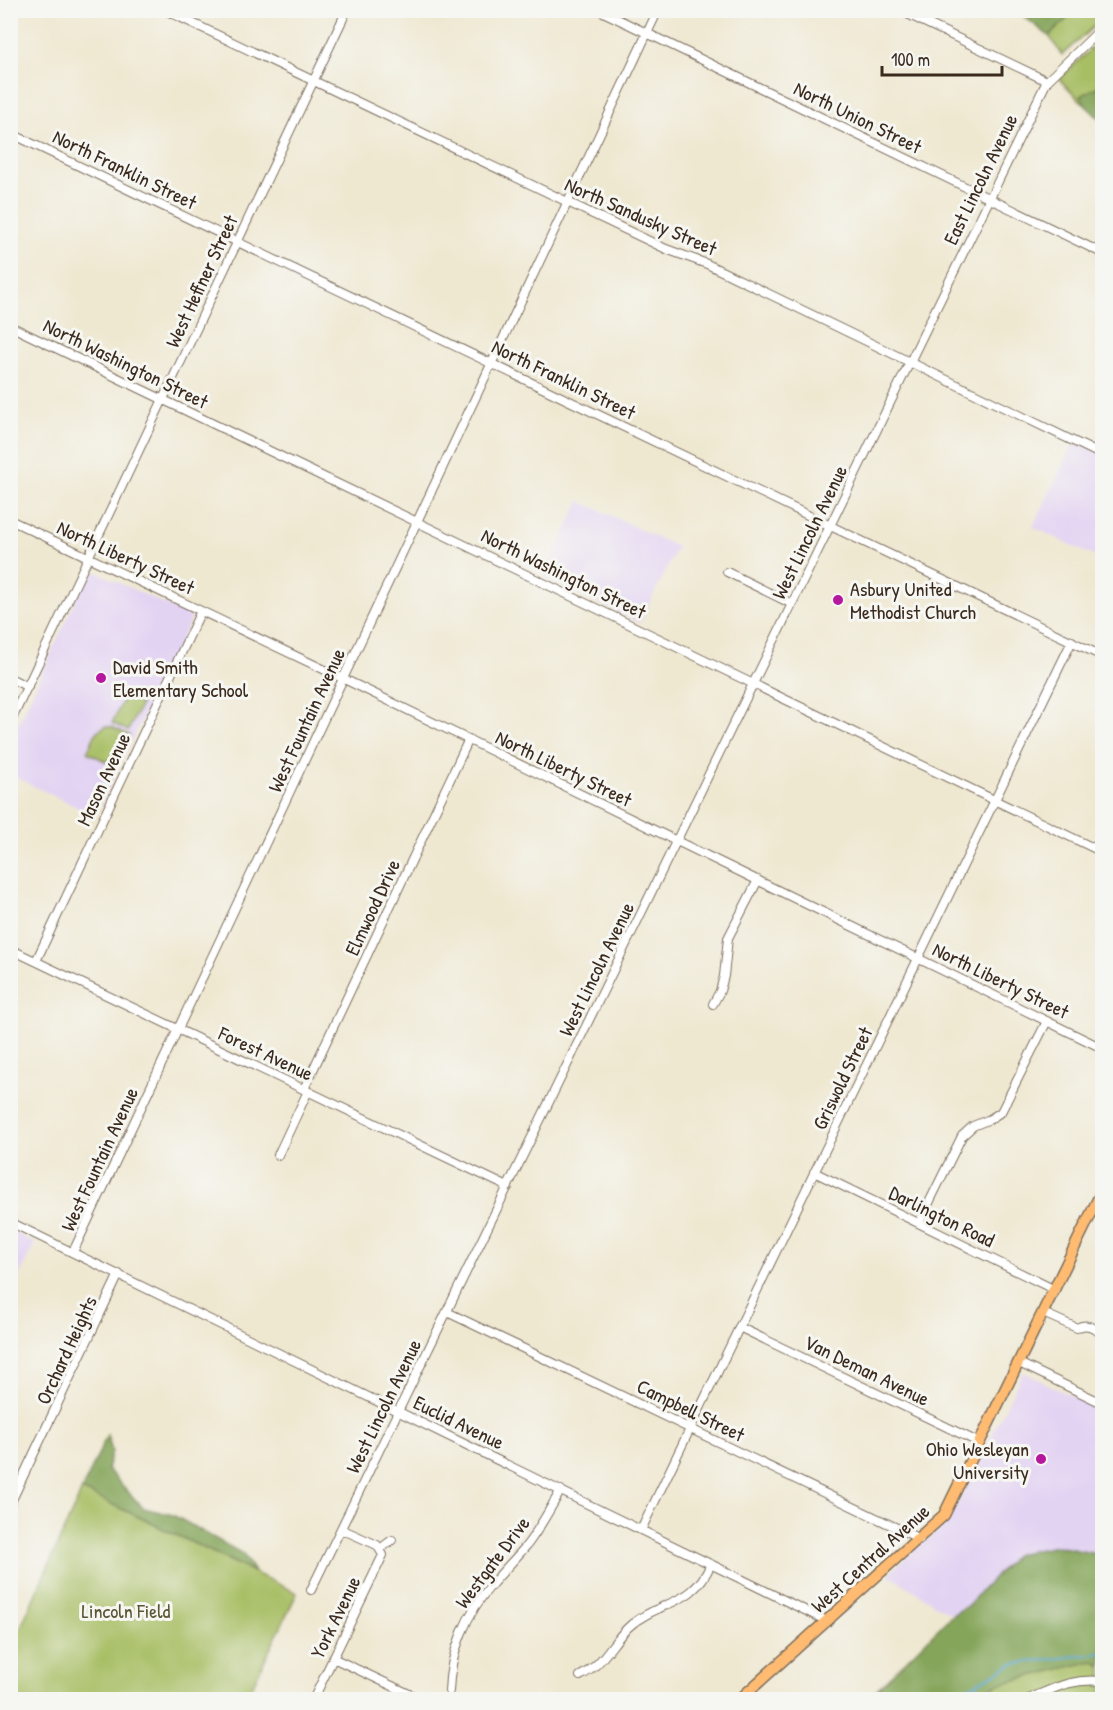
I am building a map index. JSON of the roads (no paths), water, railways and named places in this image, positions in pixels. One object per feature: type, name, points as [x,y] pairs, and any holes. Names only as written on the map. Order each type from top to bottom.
[{"type":"main road","name":"West Central Avenue","points":[[739,1700],[944,1515],[1102,1191]]},
{"type":"street","name":"North Sandusky Street","points":[[165,10],[666,249],[707,264],[1102,455]]},
{"type":"street","name":"West Heffner Street","points":[[10,723],[347,10]]},
{"type":"street","name":"North Union Street","points":[[598,10],[1102,253]]},
{"type":"street","name":"West Fountain Avenue","points":[[73,1252],[658,10]]},
{"type":"street","points":[[899,10],[1047,81]]},
{"type":"street","name":"East Lincoln Avenue","points":[[910,362],[1047,81],[1102,28]]},
{"type":"street","name":"North Franklin Street","points":[[10,132],[1102,656]]},
{"type":"street","name":"North Washington Street","points":[[10,326],[1102,852]]},
{"type":"street","name":"West Lincoln Avenue","points":[[311,1590],[910,362]]},
{"type":"street","name":"North Liberty Street","points":[[10,520],[344,679],[1102,1048]]},
{"type":"street","points":[[727,572],[792,604]]},
{"type":"street","name":"Mason Avenue","points":[[36,961],[201,610]]},
{"type":"street","name":"Griswold Street","points":[[641,1530],[1071,641]]},
{"type":"street","points":[[10,678],[28,687]]},
{"type":"street","name":"Elmwood Drive","points":[[278,1155],[469,740]]},
{"type":"street","points":[[713,1004],[724,976],[728,938],[758,880]]},
{"type":"street","name":"Forest Avenue","points":[[10,949],[508,1186]]},
{"type":"street","points":[[919,1223],[962,1136],[973,1126],[996,1116],[1006,1104],[1047,1021]]},
{"type":"street","name":"Darlington Road","points":[[814,1172],[1055,1290]]},
{"type":"street","name":"Euclid Avenue","points":[[10,1221],[827,1621]]},
{"type":"street","name":"Orchard Heights","points":[[10,1504],[120,1274]]},
{"type":"street","name":"Campbell Street","points":[[447,1312],[920,1539]]},
{"type":"street","points":[[1043,1312],[1077,1328],[1083,1325],[1098,1330],[1102,1336]]},
{"type":"street","name":"Van Deman Avenue","points":[[739,1327],[980,1443]]},
{"type":"street","points":[[1019,1363],[1102,1403]]},
{"type":"street","name":"Westgate Drive","points":[[449,1691],[454,1656],[463,1629],[474,1609],[492,1584],[528,1543],[561,1490]]},
{"type":"street","points":[[341,1529],[380,1549],[392,1540]]},
{"type":"street","name":"York Avenue","points":[[313,1700],[382,1557],[380,1549]]},
{"type":"street","points":[[580,1676],[601,1662],[632,1624],[689,1594],[701,1582],[711,1564]]},
{"type":"street","points":[[333,1658],[422,1700]]},
{"type":"street","points":[[1026,1700],[1071,1682],[1102,1681]]},
{"type":"waterway","points":[[944,1700],[1013,1664],[1102,1653]]},
{"type":"place","name":"Asbury United Methodist Church","points":[[838,600]]},
{"type":"place","name":"David Smith Elementary School","points":[[101,678]]},
{"type":"place","name":"Ohio Wesleyan University","points":[[1041,1459]]},
{"type":"park label","name":"Lincoln Field","points":[[126,1610]]}]
